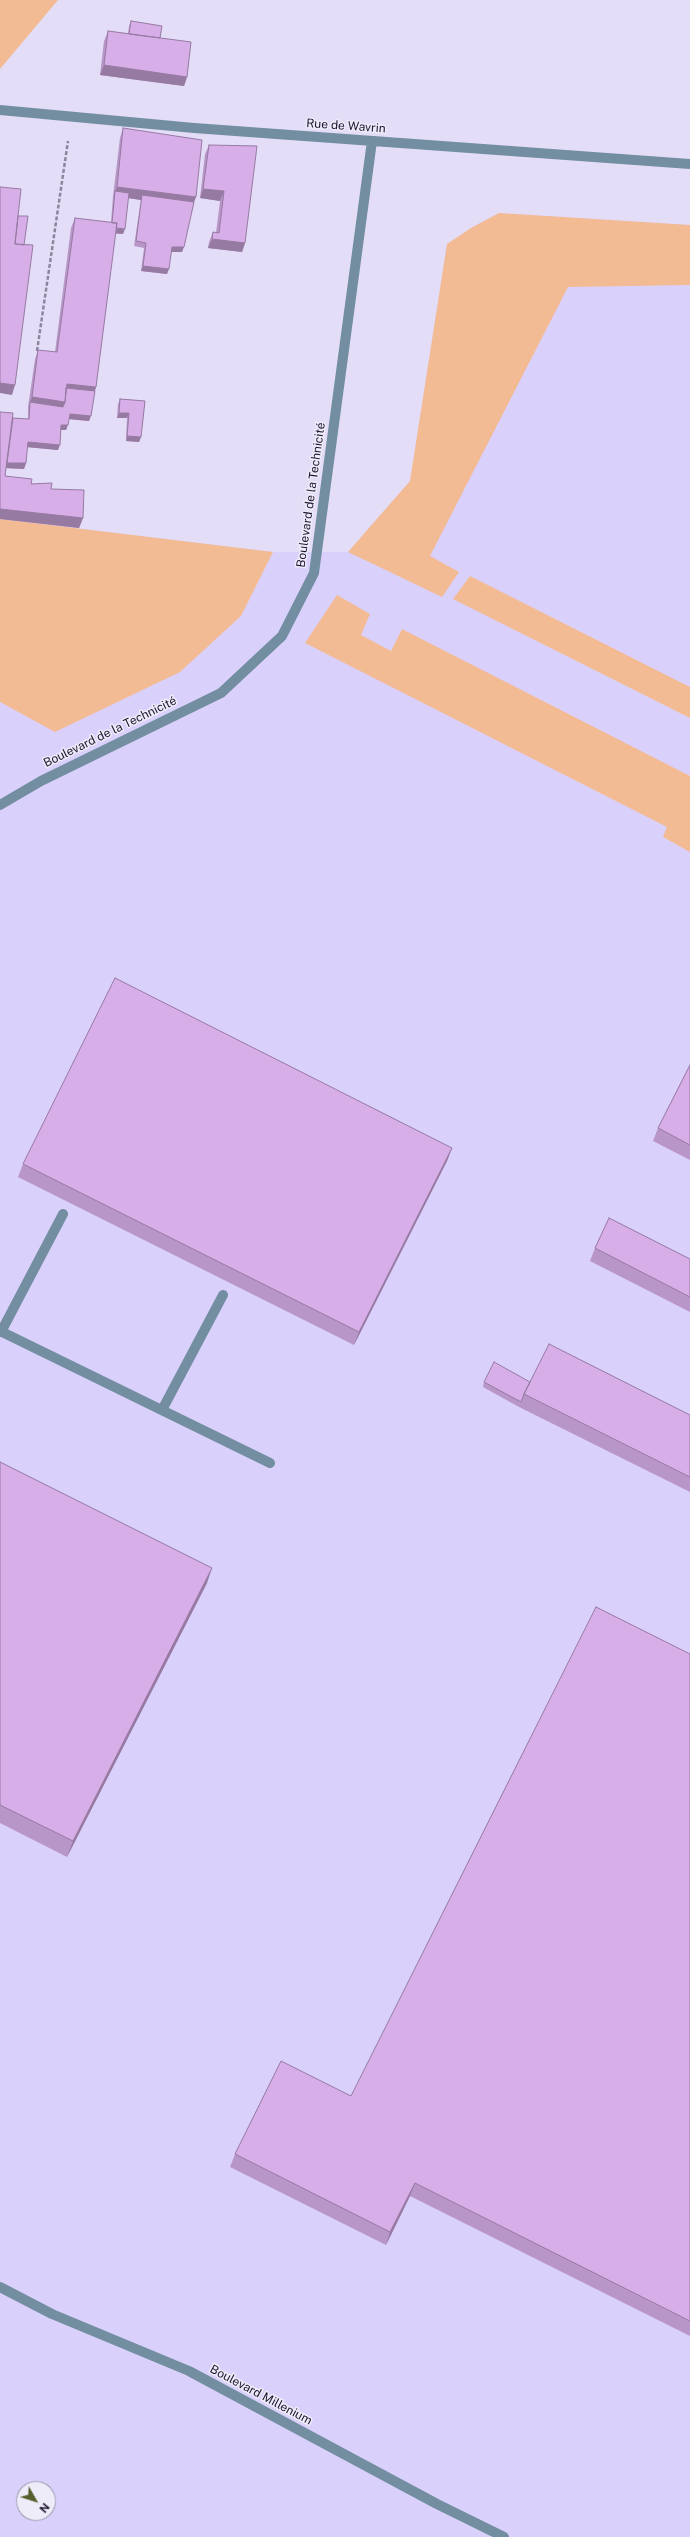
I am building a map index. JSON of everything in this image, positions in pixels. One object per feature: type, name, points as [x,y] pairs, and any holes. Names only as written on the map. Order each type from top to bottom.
[{"type":"street","name":"Rue de Wavrin","points":[[0,110],[71,118],[690,164]]},
{"type":"street","name":"Boulevard de la Technicité","points":[[0,805],[41,781],[221,692],[282,636],[314,574],[372,141]]},
{"type":"street","points":[[62,1214],[0,1331],[270,1463]]},
{"type":"street","points":[[162,1410],[223,1295]]},
{"type":"street","name":"Boulevard Millenium","points":[[0,2287],[52,2314],[190,2371],[437,2504],[504,2537]]},
{"type":"path","points":[[38,351],[71,118]]},
{"type":"shaded area","points":[[0,0],[58,0],[0,69]]},
{"type":"shaded area","points":[[499,213],[690,225],[690,2537],[0,2537],[0,519],[273,552],[348,552],[410,481],[447,244],[471,228]]},
{"type":"shaded area","points":[[499,213],[690,225],[690,285],[568,287],[430,556],[459,572],[442,597],[348,552],[410,481],[447,244],[471,228]]},
{"type":"shaded area","points":[[0,519],[273,552],[241,616],[180,672],[55,732],[0,702]]},
{"type":"shaded area","points":[[470,576],[690,687],[690,718],[453,599]]},
{"type":"shaded area","points":[[337,595],[370,614],[361,635],[391,651],[402,629],[690,776],[690,852],[663,837],[667,827],[305,643]]},
{"type":"building","points":[[131,21],[162,26],[160,38],[129,34]]},
{"type":"building","points":[[108,31],[191,42],[187,77],[104,65]]},
{"type":"building","points":[[123,128],[202,140],[196,197],[117,187]]},
{"type":"building","points":[[209,145],[257,146],[245,243],[212,239],[213,232],[219,233],[224,191],[203,189]]},
{"type":"building","points":[[0,187],[21,189],[15,244],[33,245],[15,385],[0,383]]},
{"type":"building","points":[[115,191],[129,193],[125,229],[116,228],[117,223],[112,223]]},
{"type":"building","points":[[142,195],[194,202],[184,247],[172,247],[169,269],[143,266],[146,243],[136,241]]},
{"type":"building","points":[[18,216],[28,216],[24,245],[15,244]]},
{"type":"building","points":[[75,218],[117,223],[96,387],[67,384],[65,402],[32,397],[38,350],[57,352]]},
{"type":"building","points":[[66,388],[95,391],[91,416],[70,414],[68,425],[61,425],[60,445],[28,442],[26,463],[7,463],[13,418],[29,419],[30,402],[63,407]]},
{"type":"building","points":[[120,399],[145,401],[141,437],[127,436],[129,413],[119,413]]},
{"type":"building","points":[[0,412],[13,413],[5,476],[32,479],[31,484],[52,483],[51,489],[84,490],[83,518],[0,509]]},
{"type":"building","points":[[115,978],[452,1148],[359,1332],[23,1164]]},
{"type":"building","points":[[690,1065],[690,1145],[658,1128]]},
{"type":"building","points":[[609,1218],[690,1259],[690,1297],[595,1248]]},
{"type":"building","points":[[549,1344],[690,1415],[690,1477],[524,1394]]},
{"type":"building","points":[[494,1362],[530,1382],[521,1402],[484,1382]]},
{"type":"building","points":[[0,1462],[212,1568],[73,1841],[0,1805]]},
{"type":"building","points":[[596,1607],[690,1654],[690,2321],[415,2183],[390,2232],[235,2154],[281,2061],[351,2096]]}]
